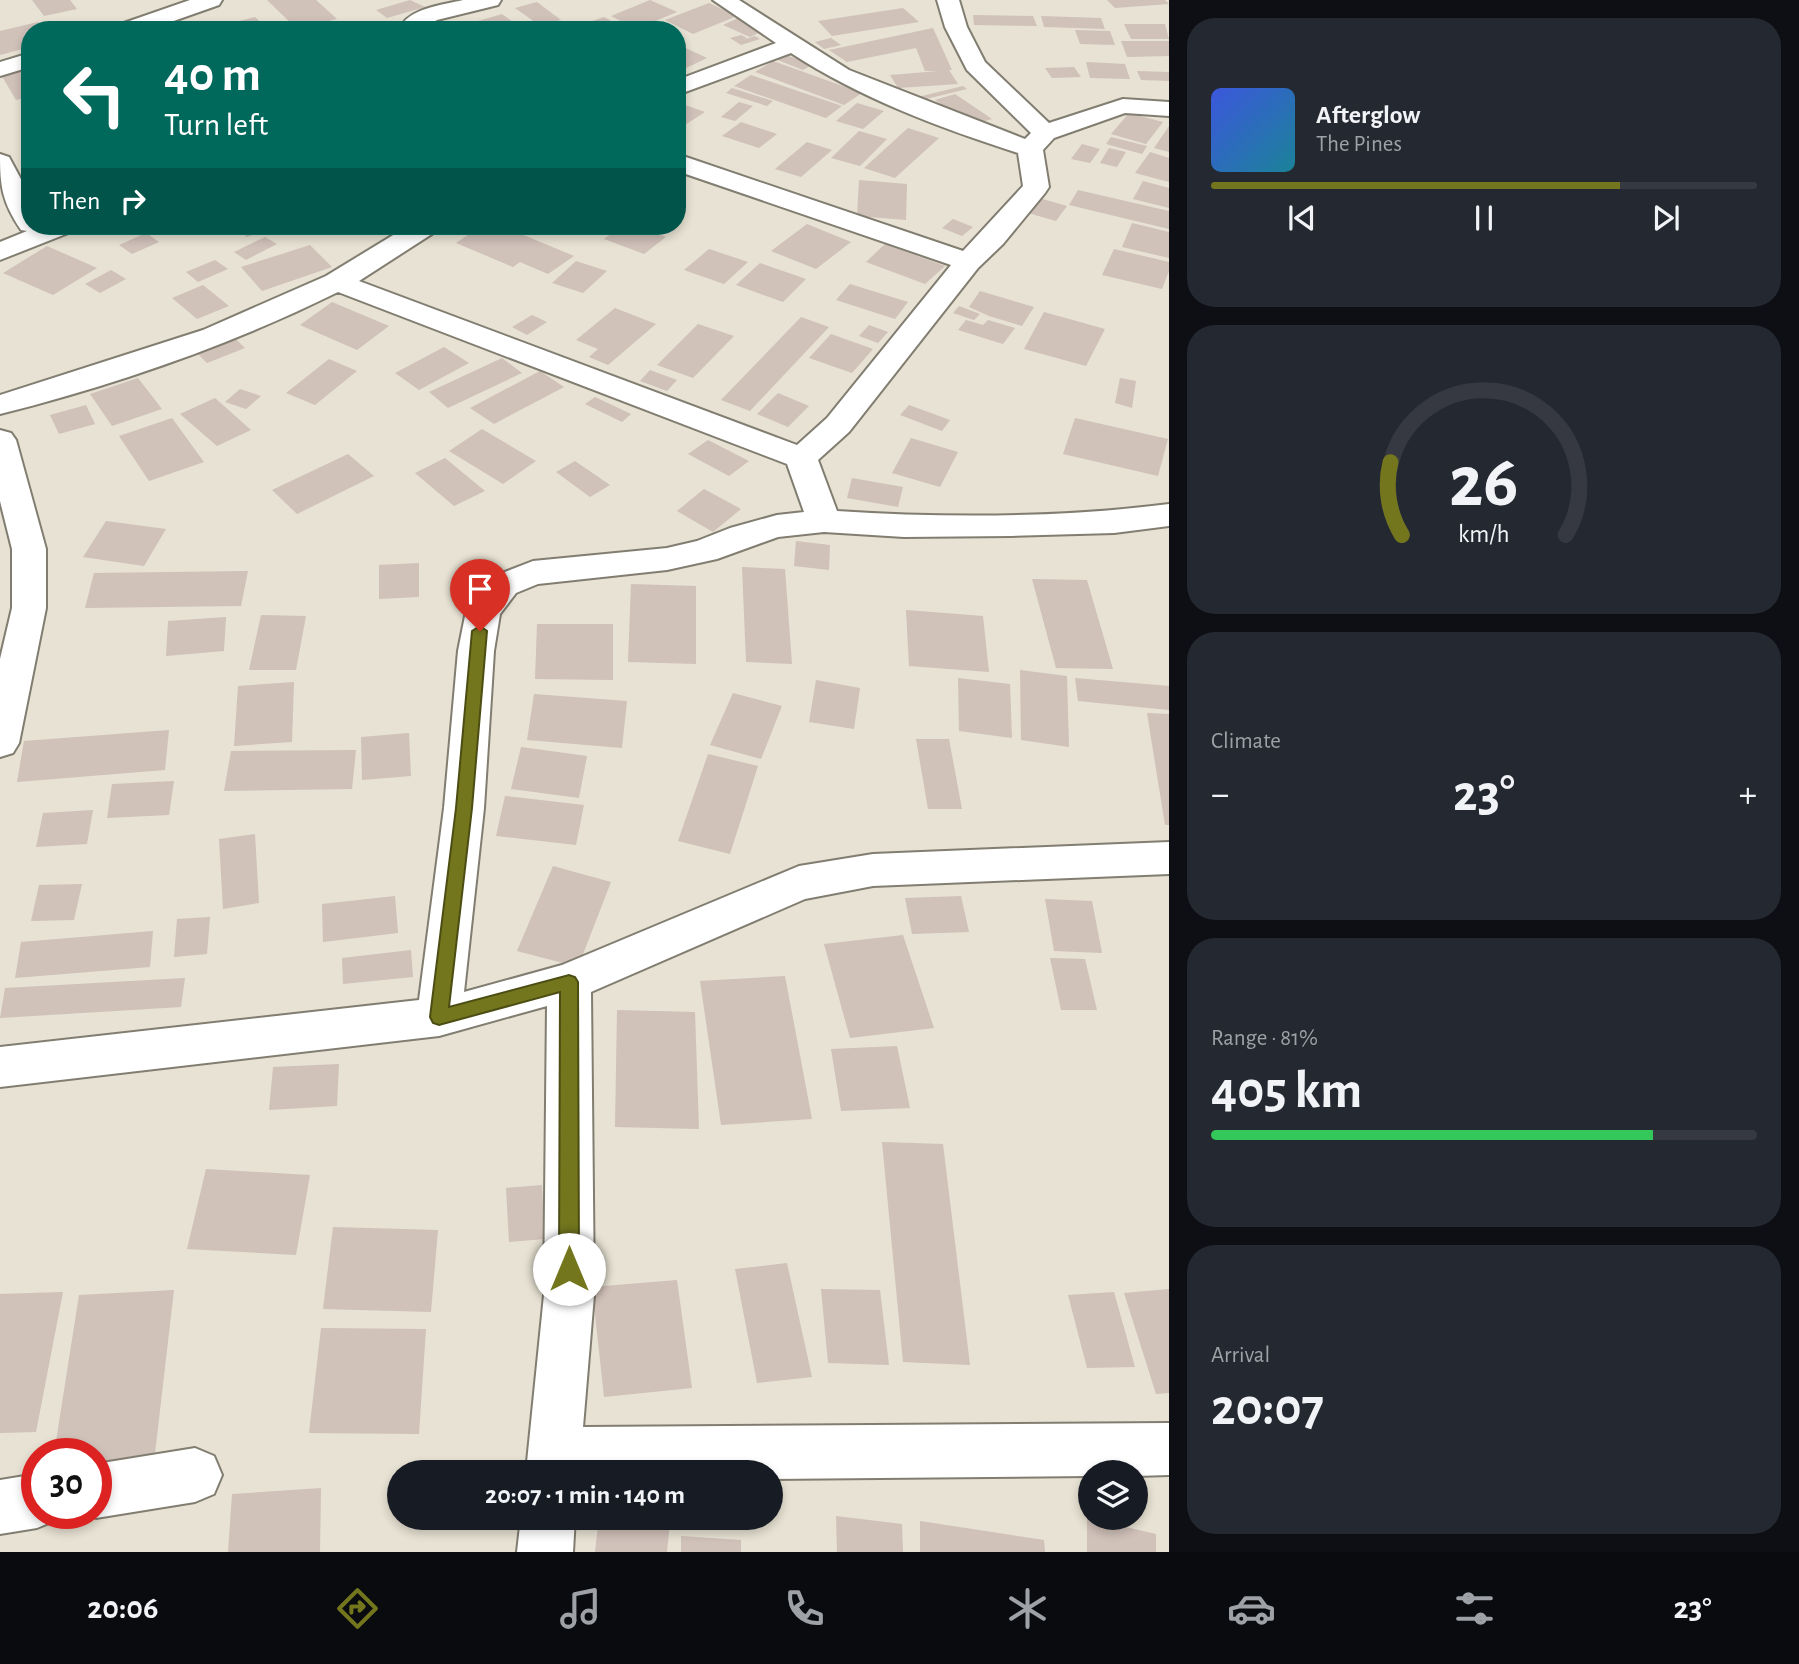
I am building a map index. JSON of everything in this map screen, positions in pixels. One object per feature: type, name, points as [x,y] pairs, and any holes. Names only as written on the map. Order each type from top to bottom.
[{"type":"street","points":[[152,21],[211,0]]},
{"type":"street","points":[[419,21],[429,15],[490,0]]},
{"type":"street","points":[[724,0],[841,75],[987,135],[1038,141],[1123,106],[1169,107]]},
{"type":"street","points":[[801,458],[838,425],[968,261],[993,238],[1036,187],[1038,141],[975,65],[956,27],[948,0]]},
{"type":"street","points":[[686,85],[792,45]]},
{"type":"street","points":[[0,69],[21,63]]},
{"type":"street","points":[[1169,90],[1161,93],[1169,107]]},
{"type":"street","points":[[0,162],[21,206]]},
{"type":"street","points":[[686,165],[968,261]]},
{"type":"street","points":[[0,252],[24,235]]},
{"type":"street","points":[[0,405],[118,370],[248,324],[337,282],[412,235]]},
{"type":"street","points":[[337,282],[801,458],[824,521]]},
{"type":"street","points":[[0,440],[29,549],[29,608],[0,743]]},
{"type":"street","points":[[439,1017],[464,808],[476,651],[483,611],[504,585],[533,573],[667,559],[705,551],[777,526],[824,521],[904,526],[1011,525],[1114,522],[1169,515]]},
{"type":"street","points":[[0,1067],[439,1017],[569,982],[799,883],[873,870],[1169,858]]},
{"type":"street","points":[[554,1460],[569,1295],[569,982]]},
{"type":"street","points":[[686,1460],[1169,1449]]},
{"type":"street","points":[[112,1488],[195,1475]]},
{"type":"street","points":[[0,1507],[21,1504]]},
{"type":"street","points":[[545,1552],[547,1530]]},
{"type":"building","points":[[32,0],[70,0],[77,9],[44,16]]},
{"type":"building","points":[[267,0],[316,0],[337,19],[329,21],[289,21]]},
{"type":"building","points":[[410,0],[425,7],[387,18],[376,10]]},
{"type":"building","points":[[650,0],[677,12],[655,21],[621,21],[611,16]]},
{"type":"building","points":[[1107,0],[1165,0],[1169,4],[1115,8]]},
{"type":"building","points":[[537,2],[561,20],[533,21],[515,8]]},
{"type":"building","points":[[709,3],[737,16],[693,34],[686,30],[686,21],[665,20]]},
{"type":"building","points":[[903,8],[919,22],[832,36],[818,21]]},
{"type":"building","points":[[502,14],[512,21],[478,21]]},
{"type":"building","points":[[973,15],[1033,16],[1037,26],[974,25]]},
{"type":"building","points":[[1041,16],[1101,18],[1105,29],[1044,27]]},
{"type":"building","points":[[255,17],[259,21],[239,21]]},
{"type":"building","points":[[604,17],[611,21],[592,21]]},
{"type":"building","points":[[740,17],[766,29],[750,37],[723,25]]},
{"type":"building","points":[[1124,24],[1165,24],[1169,39],[1131,39]]},
{"type":"building","points":[[21,26],[21,49],[0,55],[0,31]]},
{"type":"building","points":[[933,28],[952,70],[949,70],[958,84],[898,88],[890,75],[939,71],[925,71],[916,48],[847,62],[829,50]]},
{"type":"building","points":[[1075,30],[1110,31],[1115,45],[1080,44]]},
{"type":"building","points":[[741,35],[747,38],[743,40],[755,36],[760,39],[741,45],[730,38]]},
{"type":"building","points":[[831,38],[841,45],[824,49],[815,42]]},
{"type":"building","points":[[1121,41],[1169,41],[1169,56],[1127,57]]},
{"type":"building","points":[[686,48],[707,58],[686,68]]},
{"type":"building","points":[[784,54],[812,65],[803,70],[775,59]]},
{"type":"building","points":[[773,61],[862,93],[844,105],[755,72]]},
{"type":"building","points":[[1086,62],[1125,64],[1130,79],[1090,78]]},
{"type":"building","points":[[1074,67],[1081,77],[1052,78],[1045,68]]},
{"type":"building","points":[[21,68],[21,99],[16,100],[0,73]]},
{"type":"building","points":[[1137,71],[1169,72],[1169,81],[1141,80]]},
{"type":"building","points":[[751,75],[842,106],[826,118],[734,86]]},
{"type":"building","points":[[963,86],[967,89],[922,100],[918,97]]},
{"type":"building","points":[[732,88],[773,101],[767,106],[726,93]]},
{"type":"building","points":[[955,94],[992,119],[971,125],[935,100]]},
{"type":"building","points":[[739,102],[753,106],[735,121],[721,117]]},
{"type":"building","points":[[857,103],[884,111],[863,129],[836,121]]},
{"type":"building","points":[[686,105],[705,112],[686,124]]},
{"type":"building","points":[[1129,113],[1163,122],[1146,144],[1111,134]]},
{"type":"building","points":[[741,122],[777,134],[759,148],[722,136]]},
{"type":"building","points":[[1169,126],[1169,152],[1154,148]]},
{"type":"building","points":[[908,128],[939,138],[895,178],[864,168]]},
{"type":"building","points":[[859,131],[887,139],[860,166],[831,158]]},
{"type":"building","points":[[1111,137],[1147,146],[1142,154],[1106,144]]},
{"type":"building","points":[[807,142],[832,150],[801,177],[775,169]]},
{"type":"building","points":[[1082,144],[1100,149],[1090,163],[1071,159]]},
{"type":"building","points":[[1109,148],[1126,152],[1117,167],[1100,163]]},
{"type":"building","points":[[1150,152],[1169,158],[1169,182],[1135,173]]},
{"type":"building","points":[[859,180],[907,184],[906,220],[857,216]]},
{"type":"building","points":[[1143,181],[1169,188],[1169,208],[1133,199]]},
{"type":"building","points":[[1078,190],[1169,211],[1169,229],[1069,205]]},
{"type":"building","points":[[1039,198],[1067,206],[1056,221],[1028,213]]},
{"type":"building","points":[[953,219],[973,227],[962,236],[942,228]]},
{"type":"building","points":[[1132,223],[1169,232],[1169,258],[1122,247]]},
{"type":"building","points":[[807,224],[851,242],[816,269],[771,251]]},
{"type":"building","points":[[142,235],[149,235],[159,242],[132,254],[119,245]]},
{"type":"building","points":[[468,235],[524,235],[574,256],[548,274],[520,262],[513,267],[456,243]]},
{"type":"building","points":[[609,235],[666,237],[644,254],[604,239]]},
{"type":"building","points":[[265,237],[277,244],[246,260],[234,252]]},
{"type":"building","points":[[885,244],[945,266],[925,284],[866,262]]},
{"type":"building","points":[[310,245],[332,267],[262,291],[241,267]]},
{"type":"building","points":[[47,246],[97,268],[53,295],[3,273]]},
{"type":"building","points":[[709,249],[748,262],[724,284],[684,270]]},
{"type":"building","points":[[1114,249],[1169,262],[1169,271],[1162,289],[1102,275]]},
{"type":"building","points":[[215,260],[228,269],[198,282],[186,272]]},
{"type":"building","points":[[576,261],[607,271],[583,293],[552,283]]},
{"type":"building","points":[[760,263],[806,279],[783,302],[736,285]]},
{"type":"building","points":[[111,270],[126,279],[100,293],[85,284]]},
{"type":"building","points":[[850,284],[908,302],[895,319],[836,300]]},
{"type":"building","points":[[203,285],[229,306],[197,319],[172,298]]},
{"type":"building","points":[[980,291],[1034,307],[1022,326],[969,307]]},
{"type":"building","points":[[332,302],[389,326],[357,350],[300,325]]},
{"type":"building","points":[[959,306],[980,314],[974,320],[953,313]]},
{"type":"building","points":[[615,308],[656,324],[608,365],[589,357],[598,349],[576,340]]},
{"type":"building","points":[[1044,312],[1105,329],[1086,366],[1024,349]]},
{"type":"building","points":[[532,315],[547,322],[527,335],[512,327]]},
{"type":"building","points":[[801,317],[829,327],[750,411],[721,400]]},
{"type":"building","points":[[966,320],[983,325],[988,320],[1015,328],[1003,344],[958,330]]},
{"type":"building","points":[[698,324],[734,336],[693,378],[657,365]]},
{"type":"building","points":[[869,325],[888,332],[878,343],[859,336]]},
{"type":"building","points":[[831,334],[873,349],[852,373],[809,358]]},
{"type":"building","points":[[233,336],[245,348],[207,363],[195,351]]},
{"type":"building","points":[[444,347],[469,363],[419,390],[395,373]]},
{"type":"building","points":[[502,358],[522,373],[448,408],[429,392]]},
{"type":"building","points":[[329,359],[357,371],[315,405],[286,393]]},
{"type":"building","points":[[650,370],[677,380],[667,391],[640,381]]},
{"type":"building","points":[[540,371],[564,387],[494,424],[470,408]]},
{"type":"building","points":[[138,378],[162,409],[112,426],[90,394]]},
{"type":"building","points":[[1120,378],[1136,381],[1132,408],[1115,403]]},
{"type":"building","points":[[240,389],[261,396],[246,409],[225,402]]},
{"type":"building","points":[[778,393],[809,406],[788,427],[757,414]]},
{"type":"building","points":[[595,397],[631,414],[622,422],[585,404]]},
{"type":"building","points":[[215,398],[251,430],[217,446],[180,414]]},
{"type":"building","points":[[86,405],[95,424],[59,434],[50,415]]},
{"type":"building","points":[[909,405],[950,420],[942,431],[900,415]]},
{"type":"building","points":[[172,418],[204,462],[149,481],[119,436]]},
{"type":"building","points":[[1075,418],[1168,439],[1158,476],[1063,454]]},
{"type":"building","points":[[482,429],[536,461],[503,484],[449,451]]},
{"type":"building","points":[[911,438],[958,452],[940,487],[892,473]]},
{"type":"building","points":[[708,440],[749,461],[729,476],[688,454]]},
{"type":"building","points":[[348,454],[374,476],[297,514],[272,490]]},
{"type":"building","points":[[445,458],[485,491],[454,506],[415,473]]},
{"type":"building","points":[[575,461],[610,485],[590,497],[556,472]]},
{"type":"building","points":[[852,478],[903,487],[898,507],[847,498]]},
{"type":"building","points":[[704,489],[741,509],[713,532],[677,511]]},
{"type":"building","points":[[106,521],[166,529],[144,566],[83,557]]},
{"type":"building","points":[[796,541],[830,545],[829,570],[794,566]]},
{"type":"building","points":[[419,563],[419,597],[379,599],[379,565]]},
{"type":"building","points":[[742,567],[785,569],[792,664],[746,662]]},
{"type":"building","points":[[248,571],[241,606],[85,608],[94,573]]},
{"type":"building","points":[[1032,579],[1087,580],[1113,669],[1056,668]]},
{"type":"building","points":[[631,584],[696,586],[696,664],[628,662]]},
{"type":"building","points":[[906,610],[983,616],[989,672],[909,666]]},
{"type":"building","points":[[261,615],[306,616],[296,670],[249,670]]},
{"type":"building","points":[[226,617],[224,651],[166,656],[168,621]]},
{"type":"building","points":[[537,624],[613,624],[613,680],[535,679]]},
{"type":"building","points":[[1020,670],[1067,676],[1069,747],[1021,740]]},
{"type":"building","points":[[958,678],[1010,684],[1012,738],[959,731]]},
{"type":"building","points":[[1075,678],[1169,686],[1169,710],[1078,701]]},
{"type":"building","points":[[816,680],[860,688],[854,729],[809,722]]},
{"type":"building","points":[[294,682],[292,742],[234,746],[238,686]]},
{"type":"building","points":[[733,693],[782,706],[761,759],[710,745]]},
{"type":"building","points":[[534,694],[627,701],[622,748],[527,740]]},
{"type":"building","points":[[1147,713],[1169,714],[1169,825],[1165,825]]},
{"type":"building","points":[[169,730],[165,770],[17,782],[24,741]]},
{"type":"building","points":[[409,733],[411,776],[362,780],[361,737]]},
{"type":"building","points":[[916,739],[949,739],[962,809],[928,809]]},
{"type":"building","points":[[521,747],[587,756],[579,798],[511,789]]},
{"type":"building","points":[[356,750],[352,789],[224,791],[231,751]]},
{"type":"building","points":[[708,754],[758,766],[730,854],[678,841]]},
{"type":"building","points":[[174,781],[169,815],[107,818],[112,784]]},
{"type":"building","points":[[505,796],[584,805],[576,845],[496,836]]},
{"type":"building","points":[[93,810],[87,844],[36,847],[43,813]]},
{"type":"building","points":[[255,834],[259,903],[223,909],[219,839]]},
{"type":"building","points":[[553,866],[611,882],[578,967],[517,951]]},
{"type":"building","points":[[82,884],[74,920],[31,921],[39,885]]},
{"type":"building","points":[[395,896],[398,933],[323,942],[322,904]]},
{"type":"building","points":[[961,896],[969,932],[912,934],[905,898]]},
{"type":"building","points":[[1045,899],[1092,901],[1102,953],[1054,951]]},
{"type":"building","points":[[210,917],[207,954],[174,957],[177,919]]},
{"type":"building","points":[[153,931],[150,967],[15,978],[21,942]]},
{"type":"building","points":[[903,935],[934,1028],[850,1038],[824,944]]},
{"type":"building","points":[[411,950],[413,977],[343,984],[342,958]]},
{"type":"building","points":[[1050,958],[1085,959],[1097,1010],[1061,1010]]},
{"type":"building","points":[[785,976],[812,1119],[721,1125],[700,981]]},
{"type":"building","points":[[185,978],[181,1007],[0,1018],[5,988]]},
{"type":"building","points":[[617,1010],[695,1012],[699,1129],[615,1127]]},
{"type":"building","points":[[897,1046],[910,1108],[841,1111],[831,1049]]},
{"type":"building","points":[[339,1064],[337,1106],[269,1110],[273,1067]]},
{"type":"building","points":[[882,1142],[943,1144],[970,1365],[903,1362]]},
{"type":"building","points":[[206,1169],[310,1175],[296,1255],[187,1249]]},
{"type":"building","points":[[542,1185],[545,1239],[509,1242],[506,1188]]},
{"type":"building","points":[[333,1227],[438,1230],[431,1312],[323,1309]]},
{"type":"building","points":[[787,1263],[812,1377],[757,1383],[735,1269]]},
{"type":"building","points":[[677,1280],[692,1388],[604,1397],[592,1287]]},
{"type":"building","points":[[821,1289],[880,1290],[889,1365],[828,1363]]},
{"type":"building","points":[[1169,1289],[1169,1393],[1156,1394],[1124,1293]]},
{"type":"building","points":[[174,1290],[154,1462],[112,1465],[112,1438],[57,1438],[79,1295]]},
{"type":"building","points":[[63,1292],[36,1432],[0,1433],[0,1294]]},
{"type":"building","points":[[1114,1292],[1135,1367],[1087,1368],[1068,1295]]},
{"type":"building","points":[[321,1328],[426,1329],[419,1434],[309,1433]]},
{"type":"building","points":[[321,1488],[320,1552],[228,1552],[232,1494]]},
{"type":"building","points":[[836,1516],[902,1524],[903,1552],[837,1552]]},
{"type":"building","points":[[920,1521],[1044,1540],[1045,1552],[920,1552]]},
{"type":"building","points":[[598,1530],[669,1530],[667,1552],[595,1552]]},
{"type":"building","points":[[1087,1530],[1139,1530],[1156,1534],[1156,1552],[1087,1552]]},
{"type":"building","points":[[681,1536],[741,1540],[741,1552],[681,1552]]},
{"type":"route","points":[[480,631],[476,651],[464,808],[439,1017],[569,982],[569,1269]]}]
